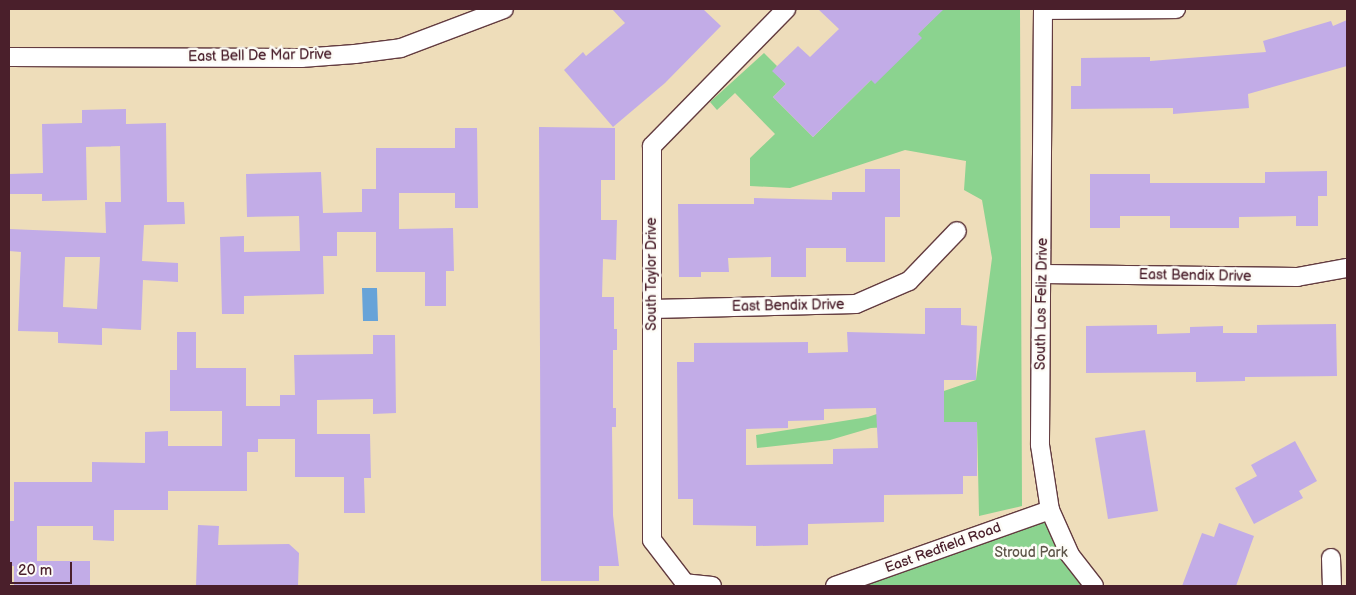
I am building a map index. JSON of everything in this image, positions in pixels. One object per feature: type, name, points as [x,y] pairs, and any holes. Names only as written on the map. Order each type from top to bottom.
[{"type":"street","name":"East Bell De Mar Drive","points":[[9,57],[301,58],[355,54],[401,48],[504,9]]},
{"type":"street","name":"South Taylor Drive","points":[[712,586],[685,583],[652,540],[652,146],[786,9]]},
{"type":"street","points":[[1043,9],[1176,9]]},
{"type":"street","name":"South Los Feliz Drive","points":[[1043,9],[1043,274],[1040,444],[1050,510],[1070,555],[1094,586]]},
{"type":"street","name":"East Bendix Drive","points":[[652,309],[856,304],[909,281],[957,231]]},
{"type":"street","name":"East Bendix Drive","points":[[1043,274],[1297,276],[1347,268]]},
{"type":"street","name":"East Redfield Road","points":[[835,586],[1050,510]]},
{"type":"street","points":[[1331,558],[1332,586]]},
{"type":"green space","points":[[928,9],[1020,9],[1022,506],[979,516],[977,422],[871,428],[830,440],[757,448],[756,435],[868,417],[976,380],[992,258],[982,200],[964,190],[966,161],[905,150],[790,188],[750,186],[750,158],[775,134],[735,93],[717,110],[710,102],[764,53],[777,66],[773,71],[786,84],[773,97],[813,137],[935,17]]},
{"type":"green space","name":"Stroud Park","points":[[1050,510],[1094,586],[835,586]]},
{"type":"water","points":[[362,288],[377,288],[378,321],[363,321]]},
{"type":"building","points":[[612,9],[703,9],[721,26],[665,83],[613,127],[564,70],[583,52],[586,56],[625,23]]},
{"type":"building","points":[[818,9],[944,9],[918,34],[922,38],[875,84],[871,80],[813,137],[773,97],[786,84],[772,71],[798,46],[810,57],[839,29]]},
{"type":"building","points":[[1347,20],[1347,66],[1248,94],[1249,108],[1173,114],[1173,108],[1071,109],[1071,86],[1081,86],[1081,58],[1150,57],[1150,61],[1266,52],[1263,41],[1331,21],[1333,26]]},
{"type":"building","points":[[126,109],[126,124],[166,123],[167,202],[184,202],[185,224],[144,225],[142,261],[178,263],[178,282],[143,280],[141,330],[102,328],[102,345],[58,343],[58,332],[18,331],[21,252],[9,251],[9,229],[106,233],[105,202],[121,202],[120,146],[86,147],[87,200],[42,201],[42,194],[9,194],[9,174],[43,173],[42,124],[82,123],[82,110]],"holes":[[[65,257],[100,257],[97,309],[63,307]]]},
{"type":"building","points":[[539,127],[615,128],[615,180],[601,180],[601,220],[617,220],[616,260],[603,259],[602,297],[614,297],[614,329],[617,329],[617,350],[613,350],[613,408],[616,408],[616,427],[612,427],[613,515],[619,566],[599,566],[599,581],[541,581]]},
{"type":"building","points":[[455,128],[477,128],[478,208],[455,208],[455,193],[399,193],[399,229],[453,228],[454,271],[446,271],[446,306],[425,306],[425,272],[376,272],[376,232],[337,232],[337,256],[323,256],[324,294],[244,296],[244,314],[222,314],[220,237],[244,236],[244,252],[300,251],[299,216],[247,217],[246,174],[321,172],[323,213],[362,212],[362,189],[376,189],[376,148],[455,148]]},
{"type":"building","points":[[865,169],[900,169],[900,217],[885,217],[885,262],[846,262],[846,248],[806,248],[806,277],[771,277],[771,257],[728,258],[729,272],[701,272],[701,277],[679,277],[678,204],[754,204],[754,198],[832,200],[832,192],[865,192]]},
{"type":"building","points":[[1327,171],[1327,196],[1318,196],[1318,226],[1296,226],[1296,216],[1239,217],[1239,228],[1170,228],[1170,216],[1120,216],[1120,228],[1090,228],[1090,174],[1150,174],[1150,183],[1265,183],[1265,172]]},
{"type":"building","points":[[925,308],[961,308],[961,325],[977,326],[976,380],[944,380],[944,422],[977,422],[977,476],[963,476],[963,494],[884,495],[884,522],[808,524],[808,545],[756,546],[756,526],[693,525],[693,499],[678,499],[677,362],[694,362],[694,343],[808,342],[808,353],[848,352],[847,332],[925,334]],"holes":[[[876,408],[878,448],[833,449],[833,464],[746,465],[746,429],[788,428],[788,421],[824,420],[824,409]]]},
{"type":"building","points":[[1336,324],[1337,376],[1245,377],[1245,381],[1196,382],[1196,372],[1086,373],[1086,326],[1157,325],[1157,334],[1190,333],[1190,327],[1223,326],[1223,333],[1257,333],[1257,325]]},
{"type":"building","points":[[177,332],[196,332],[196,368],[246,368],[246,406],[280,406],[280,395],[295,395],[294,355],[373,354],[373,335],[395,335],[396,413],[373,414],[373,399],[317,400],[317,434],[370,434],[371,478],[364,478],[365,513],[344,513],[344,477],[295,477],[295,439],[258,439],[258,452],[247,452],[247,491],[168,491],[168,510],[114,510],[114,541],[93,540],[93,526],[37,526],[37,561],[90,561],[90,586],[14,586],[14,566],[9,566],[9,521],[14,521],[14,482],[92,482],[92,462],[145,463],[145,432],[168,431],[168,446],[222,446],[222,411],[170,411],[170,370],[177,370]]},
{"type":"building","points":[[1145,430],[1158,511],[1108,519],[1095,438]]},
{"type":"building","points":[[1295,441],[1317,481],[1299,491],[1303,498],[1254,524],[1235,488],[1257,476],[1251,465]]},
{"type":"building","points":[[1219,523],[1254,536],[1236,586],[1182,586],[1202,533],[1214,537]]},
{"type":"building","points":[[198,525],[219,526],[218,545],[289,544],[299,553],[298,586],[196,586]]}]
